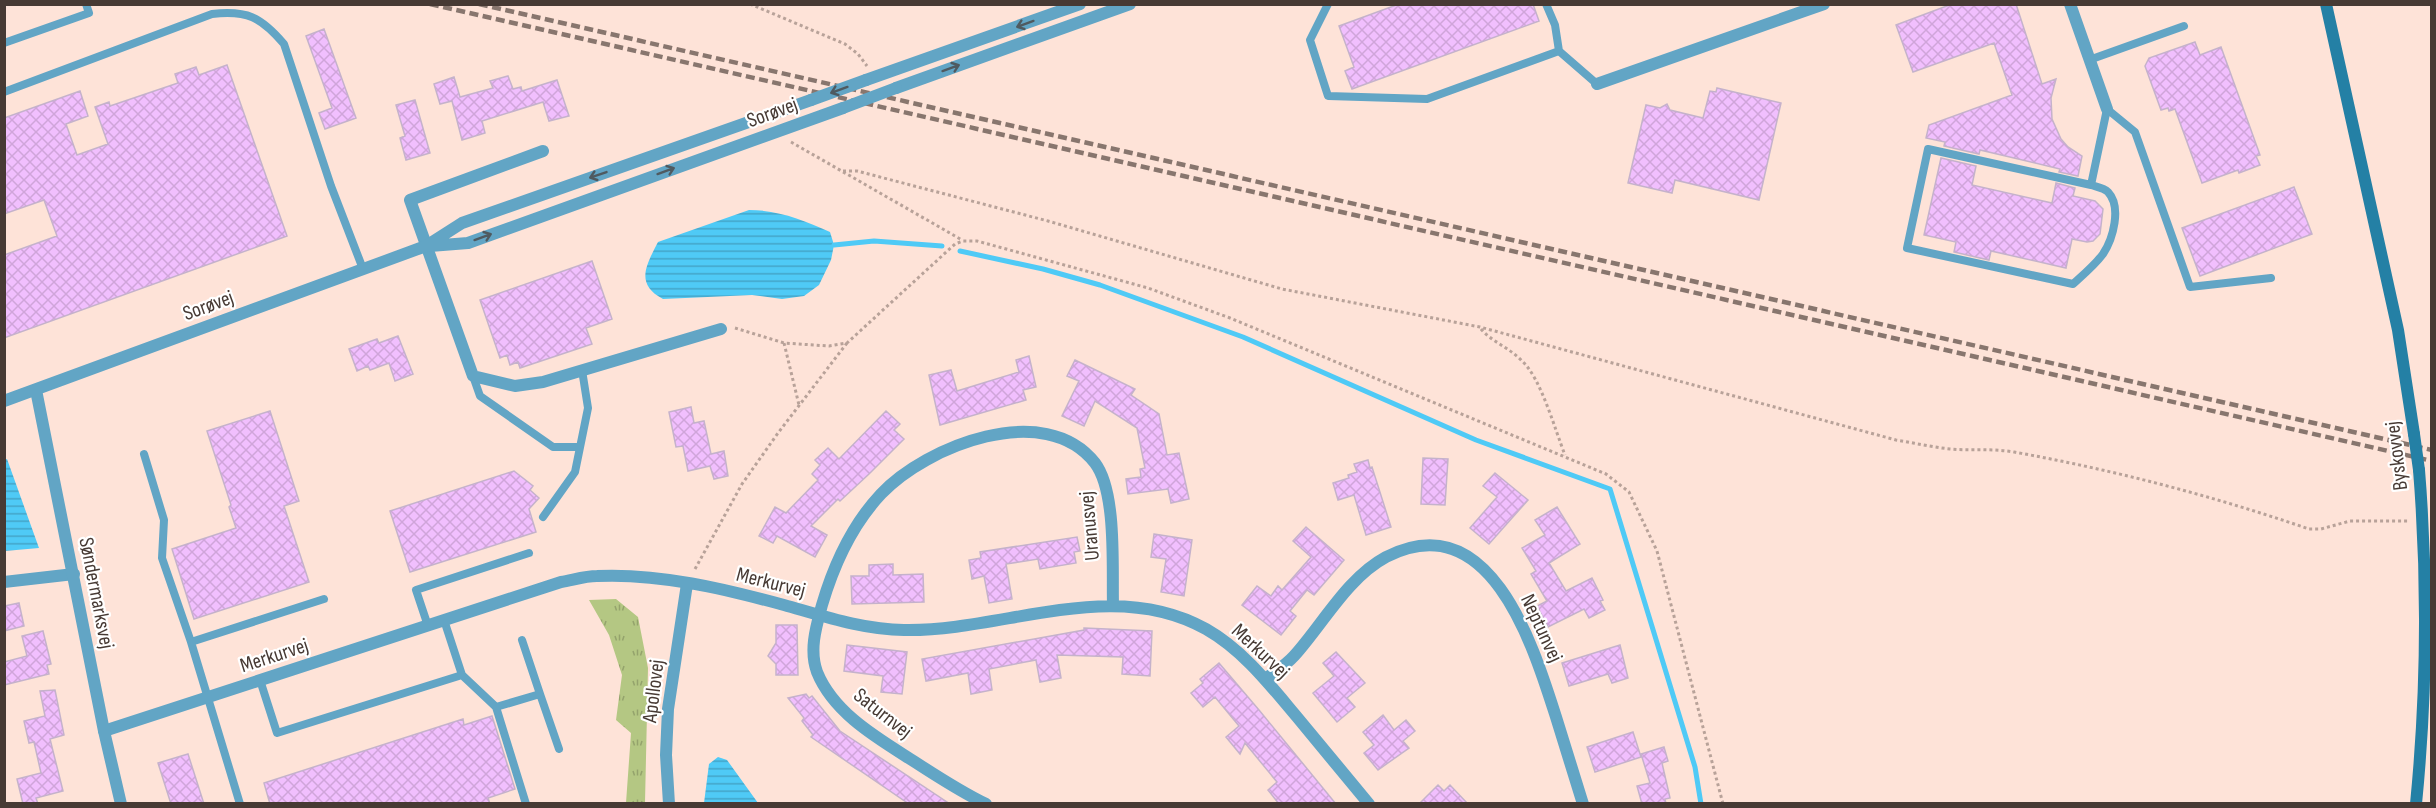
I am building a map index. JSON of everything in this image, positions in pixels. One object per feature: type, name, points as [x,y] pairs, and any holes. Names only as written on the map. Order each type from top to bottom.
[{"type":"main road","name":"Byskovvej","points":[[2325,4],[2398,330],[2419,470],[2423,520],[2426,631],[2424,713],[2416,804]]},
{"type":"street","name":"Sorøvej","points":[[4,401],[426,246],[462,223],[1080,4]]},
{"type":"street","name":"Sorøvej","points":[[426,246],[468,243],[1130,4]]},
{"type":"street","points":[[1597,84],[1800,8],[1824,4]]},
{"type":"street","points":[[2070,4],[2107,109]]},
{"type":"street","points":[[543,151],[410,200],[473,376],[515,386],[543,382],[721,329]]},
{"type":"street","name":"Søndermarksvej","points":[[36,390],[104,731],[122,804]]},
{"type":"street","name":"Uranusvej","points":[[820,615],[832,572],[852,530],[881,494],[908,472],[939,452],[980,439],[1022,433],[1040,433],[1066,441],[1084,451],[1096,464],[1104,478],[1111,520],[1113,605]]},
{"type":"street","name":"Neptunvej","points":[[1265,679],[1292,658],[1356,581],[1385,558],[1415,546],[1441,547],[1467,555],[1488,573],[1515,609],[1532,645],[1583,804]]},
{"type":"street","points":[[4,582],[74,574]]},
{"type":"street","name":"Merkurvej","points":[[104,731],[561,582],[594,576],[631,575],[754,597],[872,627],[900,630],[963,627],[1080,607],[1113,605],[1174,615],[1206,628],[1231,646],[1265,679],[1369,804]]},
{"type":"street","name":"Apollovej","points":[[669,804],[666,756],[668,709],[687,584]]},
{"type":"street","name":"Saturnvej","points":[[820,615],[813,647],[814,660],[817,672],[832,697],[867,731],[963,793],[986,804]]},
{"type":"lane","points":[[4,43],[89,13],[86,4]]},
{"type":"lane","points":[[1328,4],[1310,40],[1328,96],[1427,99],[1559,51]]},
{"type":"lane","points":[[1546,4],[1554,25],[1559,51],[1597,84]]},
{"type":"lane","points":[[4,92],[212,14],[234,12],[254,16],[270,28],[284,44],[331,186],[363,269]]},
{"type":"lane","points":[[2089,60],[2184,26]]},
{"type":"lane","points":[[2091,185],[2107,109],[2135,132],[2190,287],[2271,278]]},
{"type":"lane","points":[[1928,149],[2091,185],[2106,190],[2113,200],[2115,216],[2112,235],[2103,253],[2073,284],[1906,248],[1928,149]]},
{"type":"lane","points":[[543,517],[575,472],[588,408],[582,370]]},
{"type":"lane","points":[[473,376],[480,396],[553,447],[580,447]]},
{"type":"lane","points":[[144,454],[164,520],[162,558],[191,642],[240,804]]},
{"type":"lane","points":[[428,626],[416,590],[529,553]]},
{"type":"lane","points":[[191,642],[324,599]]},
{"type":"lane","points":[[444,620],[462,675],[496,707],[526,804]]},
{"type":"lane","points":[[522,640],[559,749]]},
{"type":"lane","points":[[261,680],[277,733],[462,675]]},
{"type":"lane","points":[[496,707],[540,694]]},
{"type":"path","points":[[750,4],[845,44],[858,54],[871,79]]},
{"type":"path","points":[[779,131],[792,142],[963,241]]},
{"type":"path","points":[[843,171],[858,171],[1037,218],[1282,289],[1480,327],[1896,440],[1952,449],[1984,448],[2012,452],[2094,469],[2234,503],[2309,529],[2321,529],[2350,521],[2423,520]]},
{"type":"path","points":[[687,584],[742,484],[799,405],[848,343],[955,244],[963,241],[977,241],[1148,288],[1230,318],[1565,455],[1606,474],[1629,492],[1657,551],[1723,804]]},
{"type":"path","points":[[1480,327],[1486,335],[1521,359],[1532,371],[1565,455]]},
{"type":"path","points":[[721,329],[739,328],[784,343],[829,346],[848,343]]},
{"type":"path","points":[[784,343],[799,405]]},
{"type":"green space","points":[[616,599],[638,617],[648,668],[645,803],[626,803],[631,733],[616,720],[622,675],[609,635],[589,600]]},
{"type":"water","points":[[749,210],[781,214],[830,232],[834,245],[831,260],[819,285],[804,296],[782,299],[752,295],[663,299],[648,287],[647,266],[658,242]]},
{"type":"water","points":[[7,459],[39,548],[5,551],[4,460]]},
{"type":"water","points":[[718,757],[727,760],[758,803],[704,803],[709,764]]},
{"type":"building","points":[[1399,4],[1533,4],[1539,21],[1352,89],[1345,71],[1354,67],[1339,26]]},
{"type":"building","points":[[1952,4],[2016,4],[2042,84],[2056,79],[2051,98],[2052,119],[2061,139],[2068,147],[2082,156],[2078,176],[2059,172],[2060,169],[1980,150],[1979,154],[1944,146],[1945,142],[1926,138],[1929,125],[2012,95],[1994,43],[1913,72],[1896,25]]},
{"type":"building","points":[[324,29],[356,118],[325,129],[319,113],[332,108],[306,36]]},
{"type":"building","points":[[2195,42],[2200,55],[2221,47],[2260,155],[2256,156],[2260,165],[2202,183],[2175,109],[2161,110],[2145,66],[2149,58]]},
{"type":"building","points":[[227,65],[287,236],[4,338],[4,255],[57,236],[44,200],[4,214],[4,118],[80,91],[88,116],[66,124],[77,155],[108,144],[95,107],[109,102],[110,106],[178,83],[175,74],[196,67],[199,75]]},
{"type":"building","points":[[508,76],[513,89],[521,87],[522,91],[557,80],[569,116],[549,121],[543,102],[482,121],[485,133],[462,140],[452,101],[440,104],[434,84],[454,77],[460,97],[493,88],[490,81]]},
{"type":"building","points":[[1717,88],[1781,103],[1759,200],[1675,180],[1672,193],[1628,183],[1646,105],[1660,108],[1667,104],[1670,110],[1703,118],[1710,91],[1716,92]]},
{"type":"building","points":[[415,100],[430,153],[406,160],[400,138],[405,136],[396,105]]},
{"type":"building","points":[[1941,158],[1976,166],[1972,185],[2052,203],[2056,183],[2075,188],[2073,196],[2095,201],[2103,209],[2100,234],[2093,241],[2072,239],[2066,268],[1991,251],[1989,260],[1954,252],[1956,242],[1924,235]]},
{"type":"building","points":[[2294,187],[2312,234],[2200,276],[2182,228]]},
{"type":"building","points":[[592,261],[612,319],[586,328],[592,344],[520,368],[518,362],[510,365],[507,355],[500,358],[480,300]]},
{"type":"building","points":[[398,336],[413,374],[395,381],[389,363],[370,370],[368,366],[357,371],[349,349],[377,339],[379,343]]},
{"type":"building","points":[[1029,356],[1036,387],[1023,390],[1026,400],[940,425],[929,375],[951,370],[957,391],[1019,372],[1016,360]]},
{"type":"building","points":[[1075,360],[1135,389],[1131,395],[1159,414],[1167,455],[1179,453],[1189,499],[1171,503],[1168,489],[1128,494],[1126,479],[1141,477],[1140,469],[1145,468],[1137,428],[1095,401],[1084,426],[1062,416],[1079,381],[1067,376]]},
{"type":"building","points":[[691,407],[694,423],[704,421],[711,454],[724,451],[728,476],[714,479],[710,466],[688,471],[683,446],[676,447],[669,412]]},
{"type":"building","points":[[270,411],[299,501],[284,506],[309,582],[194,619],[172,549],[236,528],[207,431]]},
{"type":"building","points":[[886,411],[900,424],[894,430],[904,439],[811,526],[827,535],[815,557],[777,536],[773,543],[759,536],[775,507],[786,513],[818,480],[812,474],[820,465],[815,460],[828,448],[839,459]]},
{"type":"building","points":[[1423,458],[1448,459],[1445,505],[1421,504]]},
{"type":"building","points":[[1368,460],[1391,527],[1366,535],[1354,495],[1338,500],[1333,483],[1349,478],[1348,475],[1357,472],[1354,464]]},
{"type":"building","points":[[514,471],[533,486],[530,490],[539,498],[529,509],[536,532],[410,572],[390,511]]},
{"type":"building","points":[[1495,473],[1528,500],[1489,544],[1470,528],[1497,497],[1483,486]]},
{"type":"building","points":[[1557,507],[1580,544],[1549,563],[1566,591],[1592,578],[1603,600],[1600,601],[1605,610],[1589,618],[1584,609],[1548,627],[1537,606],[1547,601],[1531,574],[1536,571],[1522,548],[1545,535],[1535,520]]},
{"type":"building","points":[[1306,527],[1344,560],[1314,595],[1307,590],[1290,611],[1296,616],[1281,635],[1242,605],[1257,586],[1271,596],[1278,586],[1282,590],[1311,557],[1293,541]]},
{"type":"building","points":[[1154,534],[1192,540],[1184,596],[1161,592],[1166,559],[1151,557]]},
{"type":"building","points":[[1077,537],[1080,551],[1074,552],[1076,563],[1040,569],[1038,559],[1006,564],[1012,599],[989,603],[984,576],[972,579],[969,560],[981,558],[980,552]]},
{"type":"building","points":[[893,564],[893,575],[923,574],[924,602],[852,604],[851,576],[869,576],[869,565]]},
{"type":"building","points":[[19,603],[24,626],[4,631],[4,606]]},
{"type":"building","points":[[776,625],[797,625],[798,675],[776,675],[776,664],[768,656],[776,643]]},
{"type":"building","points":[[1084,628],[1152,631],[1150,676],[1122,674],[1123,657],[1057,655],[1061,678],[1040,682],[1036,660],[989,669],[992,690],[971,694],[968,673],[926,681],[922,659],[1084,630]]},
{"type":"building","points":[[43,631],[51,664],[47,665],[49,674],[4,685],[4,662],[27,656],[22,636]]},
{"type":"building","points":[[847,645],[907,652],[902,694],[881,692],[883,676],[844,671]]},
{"type":"building","points":[[1620,645],[1628,678],[1612,683],[1608,674],[1569,686],[1562,663]]},
{"type":"building","points":[[1336,652],[1365,683],[1347,698],[1355,707],[1337,722],[1313,693],[1334,676],[1323,663]]},
{"type":"building","points":[[1219,663],[1336,804],[1279,804],[1268,790],[1277,782],[1245,743],[1240,754],[1226,737],[1239,726],[1215,697],[1203,707],[1191,693],[1203,683],[1200,679]]},
{"type":"building","points":[[55,690],[64,735],[50,739],[63,791],[36,798],[38,804],[23,804],[17,779],[41,773],[34,742],[29,743],[24,721],[45,716],[40,691]]},
{"type":"building","points":[[806,694],[809,698],[812,696],[840,731],[950,804],[909,804],[811,737],[813,735],[802,721],[804,718],[788,698]]},
{"type":"building","points":[[1383,715],[1394,730],[1406,720],[1415,731],[1403,741],[1409,748],[1378,770],[1364,753],[1374,745],[1363,732]]},
{"type":"building","points":[[492,716],[515,789],[488,798],[490,804],[270,804],[264,783],[463,719],[464,725]]},
{"type":"building","points":[[1633,732],[1641,757],[1595,772],[1587,747]]},
{"type":"building","points":[[1664,747],[1668,761],[1662,763],[1670,798],[1665,799],[1666,804],[1642,804],[1637,786],[1650,783],[1641,754]]},
{"type":"building","points":[[188,754],[204,804],[171,804],[158,763]]},
{"type":"building","points":[[1438,785],[1444,791],[1450,785],[1468,804],[1419,804]]},
{"type":"waterway","points":[[834,245],[874,241],[942,246]]},
{"type":"waterway","points":[[960,251],[1043,269],[1100,285],[1243,337],[1476,440],[1610,489],[1695,767],[1701,804]]},
{"type":"railway","points":[[430,4],[2432,461]]},
{"type":"railway","points":[[479,4],[2432,450]]}]
